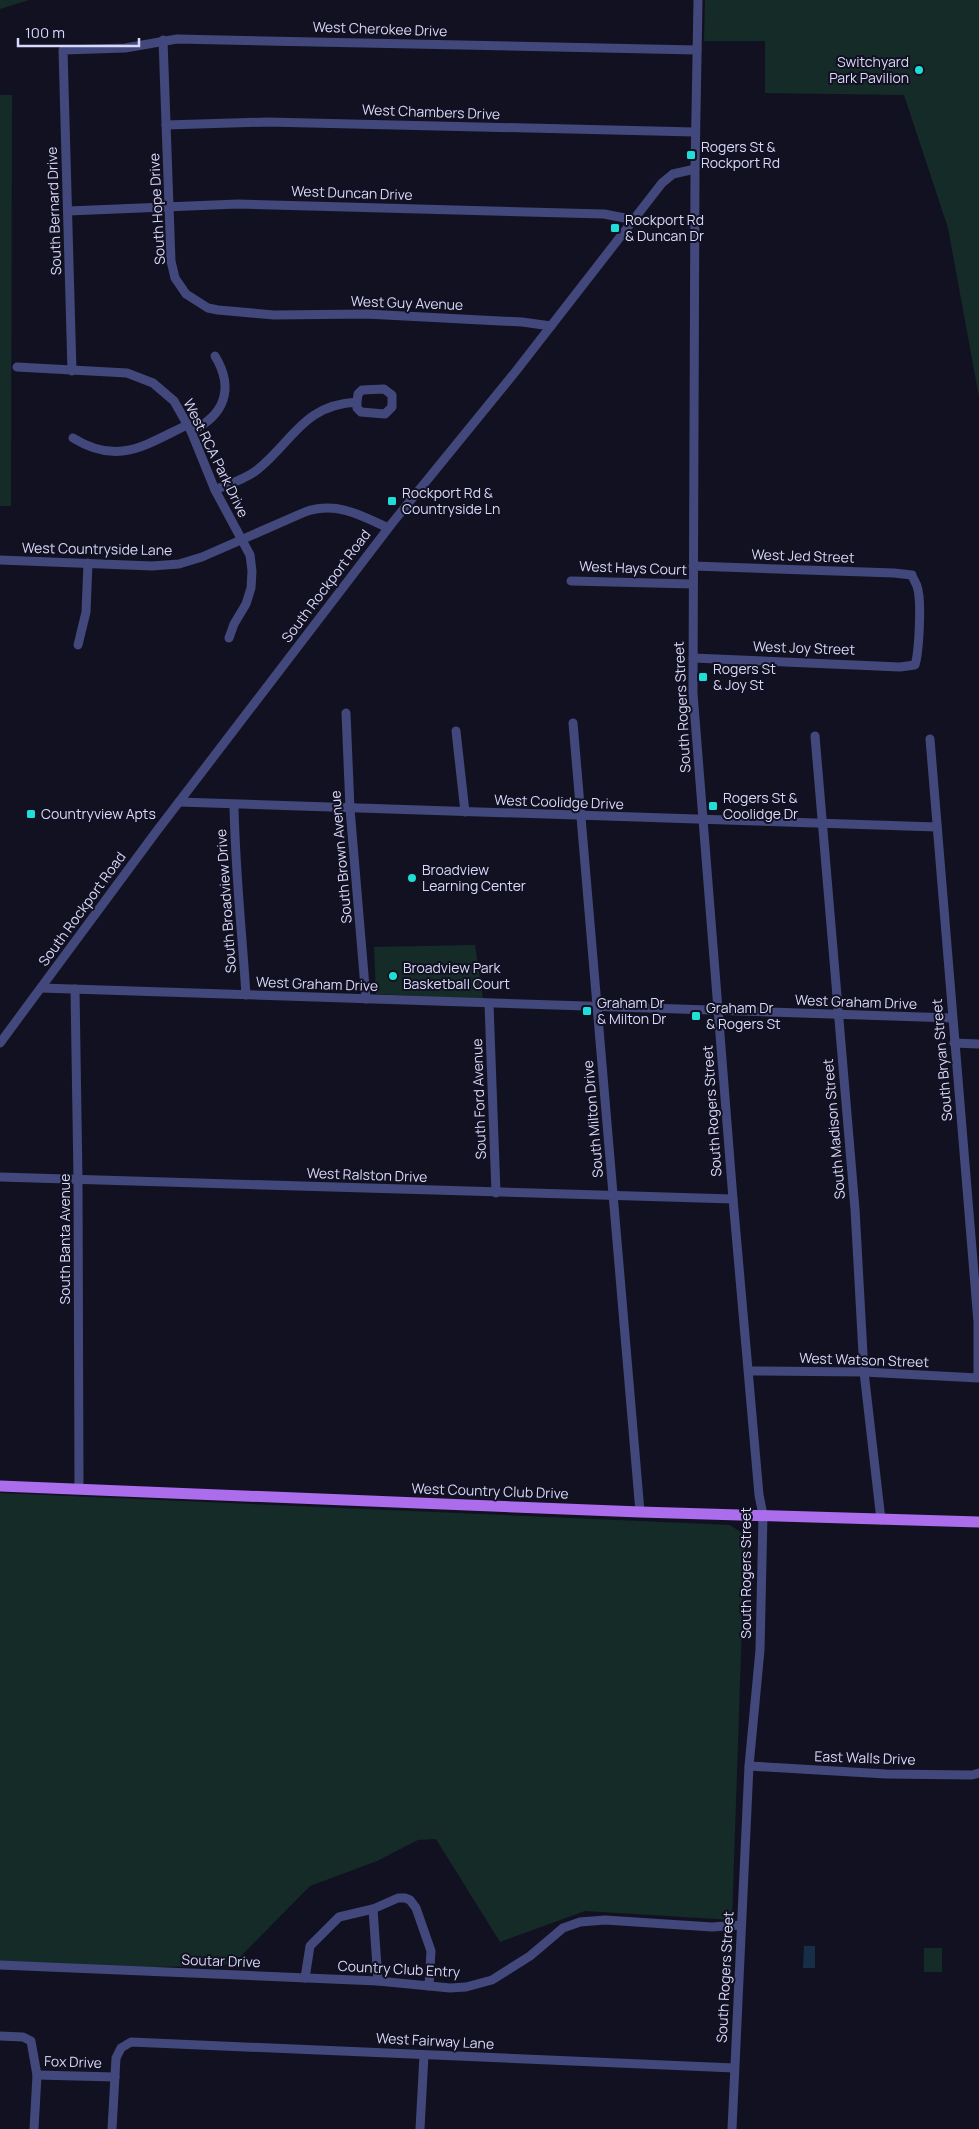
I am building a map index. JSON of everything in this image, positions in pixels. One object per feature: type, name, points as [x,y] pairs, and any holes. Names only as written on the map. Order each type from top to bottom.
[{"type":"main road","name":"West Country Club Drive","points":[[0,1486],[640,1512],[979,1522]]},
{"type":"street","name":"South Rogers Street","points":[[698,0],[694,169],[693,658],[702,820],[733,1200],[750,1371],[759,1494],[763,1515],[760,1650],[749,1766],[732,2129]]},
{"type":"street","name":"West Cherokee Drive","points":[[62,50],[125,48],[164,40],[255,39],[697,50]]},
{"type":"street","name":"South Hope Drive","points":[[164,40],[171,261],[175,278],[186,294],[208,308],[261,314]]},
{"type":"street","name":"South Bernard Drive","points":[[62,50],[72,371]]},
{"type":"street","name":"West Chambers Drive","points":[[166,125],[325,123],[695,132]]},
{"type":"street","name":"South Rockport Road","points":[[0,1043],[179,802],[388,528],[668,177],[681,170],[694,169]]},
{"type":"street","name":"West Duncan Drive","points":[[68,212],[254,205],[604,214],[635,220]]},
{"type":"street","name":"West Guy Avenue","points":[[261,314],[366,314],[522,322],[551,326]]},
{"type":"street","points":[[73,438],[98,450],[123,451],[140,447],[189,428],[203,426],[212,418],[223,400],[224,376],[216,356]]},
{"type":"street","name":"West RCA Park Drive","points":[[17,368],[127,373],[146,379],[167,394],[189,428],[215,490],[250,555],[252,580],[246,604],[234,624],[229,638]]},
{"type":"street","points":[[215,490],[255,472],[316,413],[342,403],[357,402]]},
{"type":"street","name":"West Countryside Lane","points":[[0,560],[152,566],[179,564],[202,558],[318,508],[351,511],[388,528]]},
{"type":"street","points":[[78,645],[86,612],[88,563]]},
{"type":"street","name":"West Jed Street","points":[[693,566],[894,573],[912,576],[917,586],[918,600],[917,656],[914,666]]},
{"type":"street","name":"West Hays Court","points":[[571,580],[693,584]]},
{"type":"street","name":"West Joy Street","points":[[693,658],[900,667],[914,666]]},
{"type":"street","name":"South Brown Avenue","points":[[346,713],[350,809],[366,999]]},
{"type":"street","name":"South Milton Drive","points":[[573,722],[640,1512]]},
{"type":"street","points":[[456,731],[465,812]]},
{"type":"street","name":"South Madison Street","points":[[815,736],[855,1209],[864,1372],[881,1520]]},
{"type":"street","name":"South Bryan Street","points":[[930,739],[954,1043],[979,1322],[978,1378]]},
{"type":"street","name":"West Coolidge Drive","points":[[179,802],[581,817],[822,822],[937,827]]},
{"type":"street","name":"South Broadview Drive","points":[[234,805],[235,863],[242,915],[246,995]]},
{"type":"street","name":"West Graham Drive","points":[[41,988],[718,1012],[952,1018]]},
{"type":"street","name":"South Banta Avenue","points":[[74,989],[78,1180],[79,1489]]},
{"type":"street","name":"South Ford Avenue","points":[[489,1004],[496,1193]]},
{"type":"street","points":[[954,1043],[979,1044]]},
{"type":"street","name":"West Ralston Drive","points":[[0,1177],[733,1200]]},
{"type":"street","name":"West Watson Street","points":[[750,1371],[864,1372],[978,1378]]},
{"type":"street","name":"East Walls Drive","points":[[749,1766],[886,1774],[972,1775],[979,1773]]},
{"type":"street","points":[[306,1978],[307,1955],[310,1946],[342,1915],[373,1909],[398,1898],[410,1900],[416,1908],[432,1956],[429,1986]]},
{"type":"street","points":[[373,1909],[378,1981]]},
{"type":"street","name":"Country Club Entry","points":[[306,1978],[466,1987],[492,1980],[530,1956],[563,1928],[580,1922],[605,1920],[712,1927],[741,1925]]},
{"type":"street","name":"Soutar Drive","points":[[0,1965],[306,1978]]},
{"type":"street","name":"Fox Drive","points":[[0,2036],[23,2037],[31,2041],[37,2075],[115,2077]]},
{"type":"street","name":"West Fairway Lane","points":[[115,2077],[118,2051],[134,2042],[734,2068]]},
{"type":"street","points":[[420,2129],[424,2055]]},
{"type":"street","points":[[34,2129],[37,2075]]},
{"type":"street","points":[[112,2129],[115,2077]]},
{"type":"green space","points":[[0,0],[29,0],[0,9]]},
{"type":"green space","points":[[705,0],[979,0],[979,397],[948,228],[904,95],[765,93],[765,41],[704,41]]},
{"type":"green space","points":[[0,95],[12,95],[11,506],[0,506]]},
{"type":"green space","points":[[475,945],[483,999],[376,994],[374,947]]},
{"type":"green space","points":[[0,1493],[730,1525],[745,1535],[732,1920],[585,1911],[500,1942],[436,1839],[418,1840],[377,1861],[310,1886],[236,1961],[220,1966],[0,1969]]},
{"type":"green space","points":[[924,1948],[942,1948],[942,1972],[924,1972]]},
{"type":"water","points":[[804,1946],[815,1946],[815,1968],[803,1968]]},
{"type":"place","name":"Switchyard Park Pavilion","points":[[919,70]]},
{"type":"place","name":"Rogers St & Rockport Rd","points":[[691,155]]},
{"type":"place","name":"Rockport Rd & Duncan Dr","points":[[615,228]]},
{"type":"place","name":"Rockport Rd & Countryside Ln","points":[[392,501]]},
{"type":"place","name":"Rogers St & Joy St","points":[[703,677]]},
{"type":"place","name":"Rogers St & Coolidge Dr","points":[[713,806]]},
{"type":"place","name":"Countryview Apts","points":[[31,814]]},
{"type":"place","name":"Broadview Learning Center","points":[[412,878]]},
{"type":"place","name":"Broadview Park Basketball Court","points":[[393,976]]},
{"type":"place","name":"Graham Dr & Milton Dr","points":[[587,1011]]},
{"type":"place","name":"Graham Dr & Rogers St","points":[[696,1016]]}]
